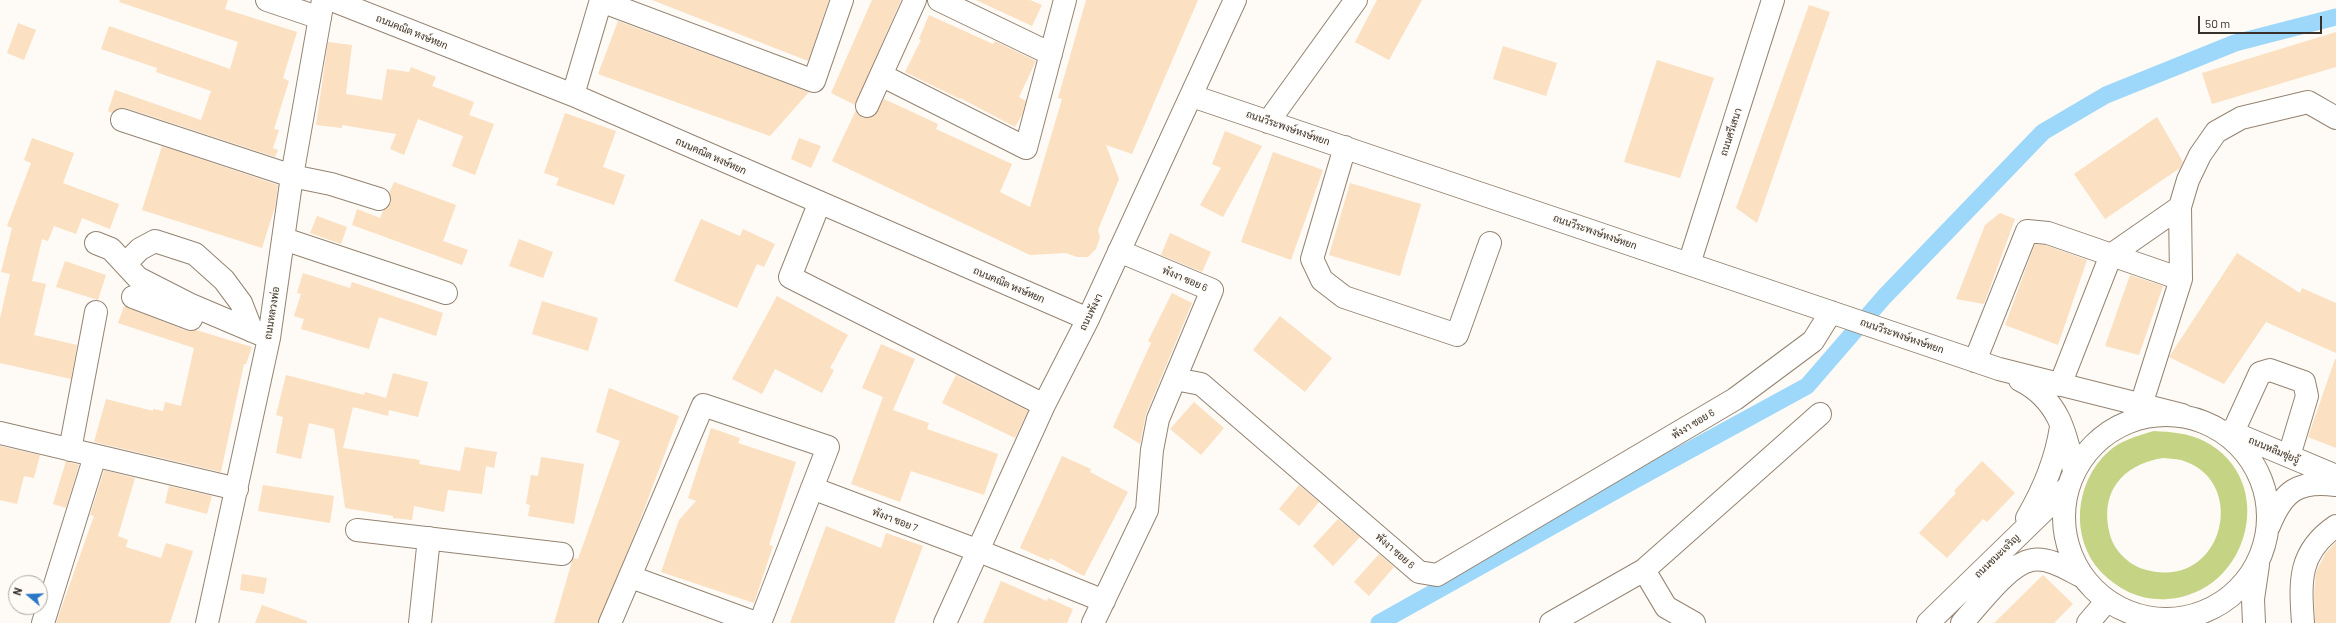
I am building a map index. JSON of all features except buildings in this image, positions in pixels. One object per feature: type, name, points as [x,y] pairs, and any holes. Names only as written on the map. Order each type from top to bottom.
[{"type":"street","points":[[267,0],[322,9]]},
{"type":"street","name":"ถนนคณิต หงษ์หยก","points":[[332,0],[573,95],[819,204],[1088,319]]},
{"type":"street","points":[[573,95],[601,1],[814,81],[842,0]]},
{"type":"street","points":[[867,106],[915,0]]},
{"type":"street","points":[[939,0],[1051,54]]},
{"type":"street","points":[[881,75],[1026,148],[1065,0]]},
{"type":"street","name":"ถนนพังงา","points":[[945,623],[1044,405],[1088,319],[1235,0]]},
{"type":"street","points":[[1268,122],[1356,0]]},
{"type":"street","name":"ถนนศรีเสนา","points":[[1689,264],[1772,0]]},
{"type":"street","name":"ถนนหลวงพ่อ","points":[[207,623],[237,489],[262,339],[284,239],[292,176],[322,9]]},
{"type":"street","name":"ถนนวีระพงษ์หงษ์หยก","points":[[1192,96],[1999,369],[2182,415]]},
{"type":"street","points":[[2141,405],[2181,279],[2180,207],[2191,174],[2200,155],[2216,132],[2241,118],[2308,102],[2336,118]]},
{"type":"street","points":[[122,120],[292,176],[331,184],[380,199]]},
{"type":"street","points":[[1345,147],[1312,259],[1322,280],[1344,297],[1457,335],[1490,243]]},
{"type":"street","points":[[819,204],[790,277],[1044,405]]},
{"type":"street","points":[[2060,385],[2111,255],[2180,207]]},
{"type":"street","points":[[1975,361],[2027,231],[2048,233],[2181,279]]},
{"type":"street","points":[[284,239],[446,293]]},
{"type":"street","points":[[126,263],[140,249],[155,241],[195,254],[224,280],[233,291],[262,339]]},
{"type":"street","points":[[96,243],[111,249],[126,263],[138,278],[262,339]]},
{"type":"street","name":"พังงา ซอย 6","points":[[1119,251],[1212,290],[1175,379],[1201,384],[1419,572],[1437,575],[1735,399],[1813,341],[1836,314]]},
{"type":"street","points":[[133,296],[262,339]]},
{"type":"street","points":[[70,450],[96,312]]},
{"type":"street","name":"ถนนวีระพงษ์หงษ์หยก","points":[[1999,369],[2031,385],[2048,400],[2068,440],[2070,480]]},
{"type":"street","points":[[2233,432],[2260,373],[2270,370],[2304,382],[2307,396],[2289,456]]},
{"type":"street","points":[[1093,623],[1147,510],[1152,450],[1158,419],[1175,379]]},
{"type":"street","points":[[610,623],[631,577],[703,405],[828,447],[760,623]]},
{"type":"street","points":[[1551,623],[1644,570],[1820,414]]},
{"type":"street","name":"ถนนชนะเจริญ","points":[[1928,623],[2016,538],[2070,480],[2088,451],[2113,429],[2132,420],[2152,415],[2182,415]]},
{"type":"street","points":[[2182,415],[2211,425],[2236,442],[2255,466],[2266,495],[2268,529]]},
{"type":"street","points":[[2016,538],[2039,497],[2049,474],[2058,446],[2061,424]]},
{"type":"street","name":"ถนนหลิมซุ่ยจู้","points":[[2211,425],[2233,432],[2336,476]]},
{"type":"street","points":[[0,433],[237,489]]},
{"type":"street","points":[[43,623],[95,456]]},
{"type":"street","points":[[2070,480],[2064,512],[2067,546],[2081,576],[2106,602],[2135,616],[2149,621],[2196,620],[2238,590],[2258,562]]},
{"type":"street","points":[[2254,623],[2253,599],[2258,562],[2276,508],[2288,493],[2302,486],[2318,483],[2336,485]]},
{"type":"street","name":"พังงา ซอย 7","points":[[812,488],[979,551],[1104,601]]},
{"type":"street","points":[[2303,623],[2300,586],[2302,570],[2318,541],[2336,526]]},
{"type":"street","points":[[357,530],[562,554]]},
{"type":"street","points":[[420,623],[430,538]]},
{"type":"street","name":"ถนนชนะเจริญ","points":[[1962,623],[2014,567],[2033,560],[2057,563],[2081,576]]},
{"type":"street","points":[[1644,570],[1666,607],[1694,623]]},
{"type":"street","points":[[631,577],[756,623]]},
{"type":"street","points":[[2088,623],[2106,602]]},
{"type":"green space","points":[[2154,431],[2179,433],[2192,436],[2204,441],[2227,458],[2242,481],[2247,506],[2245,532],[2235,556],[2219,577],[2196,592],[2168,599],[2140,596],[2116,585],[2108,579],[2091,559],[2084,544],[2081,528],[2080,511],[2083,495],[2088,479],[2097,465],[2108,452],[2118,444]],"holes":[[[2163,458],[2181,460],[2203,471],[2216,489],[2221,510],[2218,531],[2209,551],[2193,565],[2170,572],[2143,569],[2132,564],[2122,556],[2112,541],[2107,520],[2111,494],[2117,483],[2125,474],[2135,467]]]},
{"type":"waterway","points":[[1379,623],[1807,386],[1884,297],[2043,132],[2106,95],[2235,43],[2336,17]]}]
